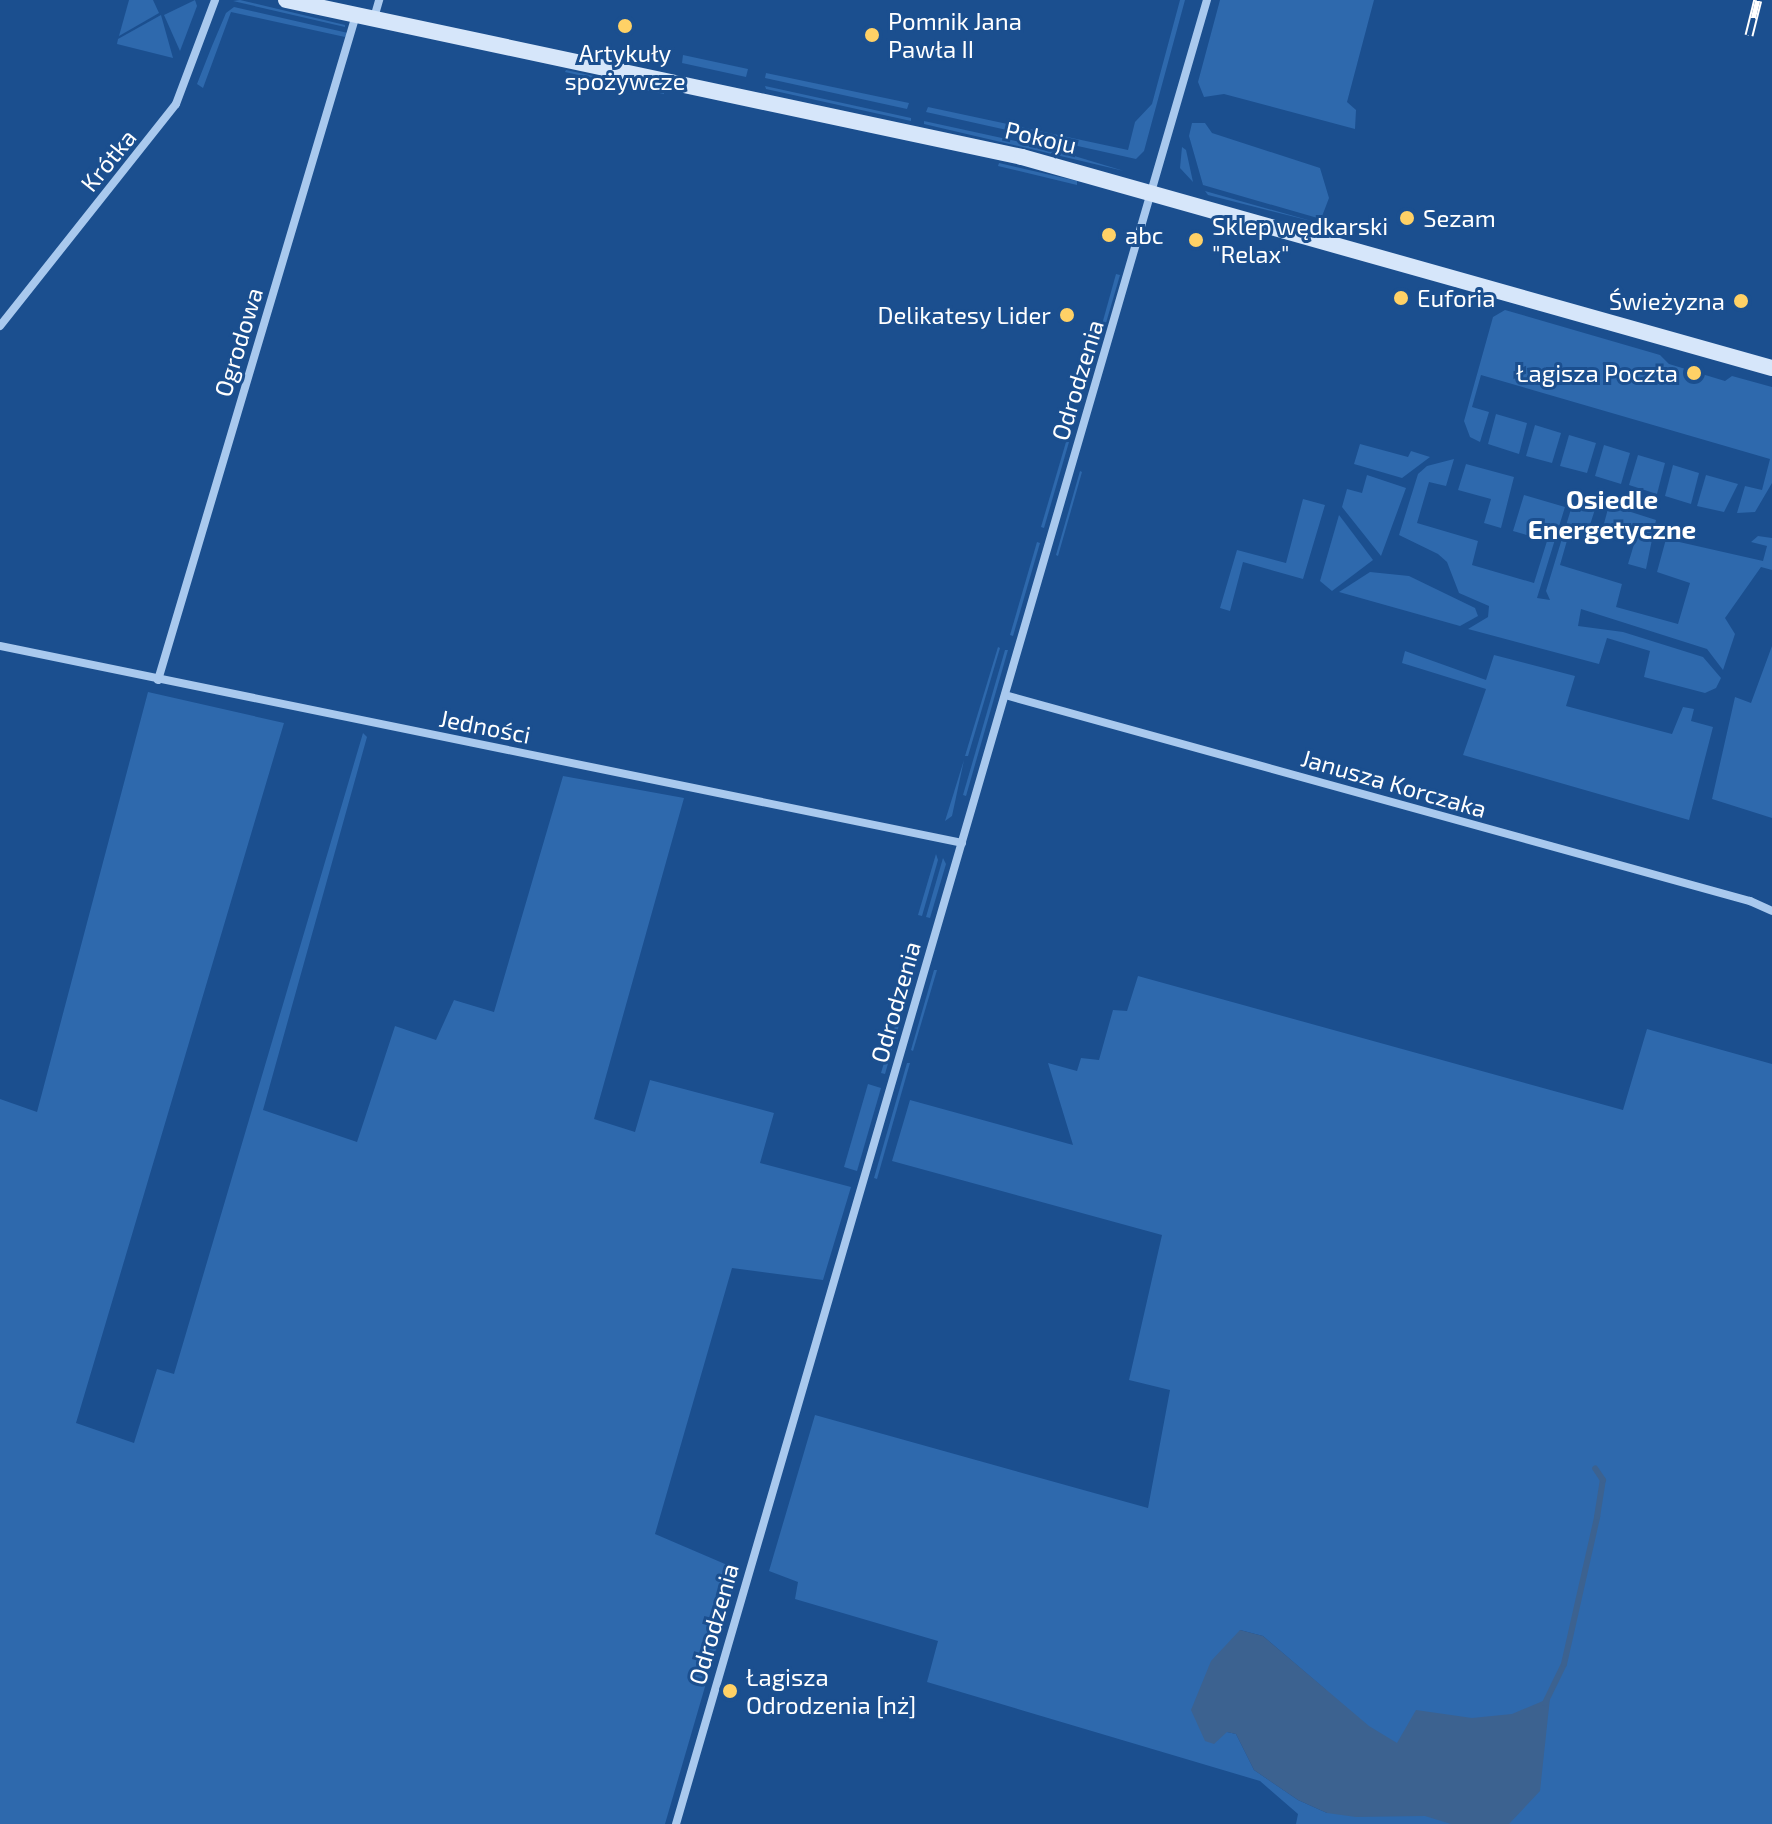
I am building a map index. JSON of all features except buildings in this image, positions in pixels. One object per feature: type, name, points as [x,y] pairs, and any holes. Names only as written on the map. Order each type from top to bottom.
[{"type":"street","name":"Krótka","points":[[0,326],[170,113],[215,0]]},
{"type":"street","name":"Pokoju","points":[[286,0],[1007,153],[1155,191],[1772,368]]},
{"type":"street","points":[[374,18],[379,0]]},
{"type":"street","name":"Odrodzenia","points":[[676,1824],[1155,191],[1207,0]]},
{"type":"street","name":"Ogrodowa","points":[[158,680],[356,15]]},
{"type":"street","name":"Jedności","points":[[0,646],[962,843]]},
{"type":"street","name":"Janusza Korczaka","points":[[1005,695],[1750,901],[1772,911]]},
{"type":"shaded area","points":[[129,0],[153,0],[159,13],[119,36]]},
{"type":"shaded area","points":[[195,0],[197,6],[180,51],[164,15]]},
{"type":"shaded area","points":[[240,0],[345,25],[345,27],[233,1]]},
{"type":"shaded area","points":[[1180,0],[1185,0],[1144,151],[1136,159],[926,112],[928,107],[1128,150],[1135,122],[1152,104]]},
{"type":"shaded area","points":[[1220,0],[1374,0],[1347,102],[1356,110],[1355,129],[1224,94],[1204,97],[1198,82]]},
{"type":"shaded area","points":[[234,7],[348,33],[345,37],[231,12],[203,88],[197,84],[226,13]]},
{"type":"shaded area","points":[[161,15],[173,58],[117,44],[118,39]]},
{"type":"shaded area","points":[[683,55],[748,69],[746,77],[682,63]]},
{"type":"shaded area","points":[[565,72],[664,91],[664,94]]},
{"type":"shaded area","points":[[766,73],[909,103],[907,109],[765,78]]},
{"type":"shaded area","points":[[765,86],[911,118],[911,121],[766,89]]},
{"type":"shaded area","points":[[924,121],[1048,148],[1124,171],[924,124]]},
{"type":"shaded area","points":[[1192,123],[1205,123],[1212,133],[1320,168],[1329,198],[1321,219],[1203,185],[1189,136]]},
{"type":"shaded area","points":[[1182,147],[1186,150],[1193,182],[1180,168]]},
{"type":"shaded area","points":[[999,163],[1077,181],[1077,185],[998,166]]},
{"type":"shaded area","points":[[1205,191],[1315,222],[1208,195]]},
{"type":"shaded area","points":[[1116,274],[1120,275],[1099,347],[1096,346]]},
{"type":"shaded area","points":[[1505,310],[1660,355],[1669,364],[1725,381],[1732,376],[1772,387],[1772,483],[1755,512],[1737,513],[1745,486],[1762,490],[1770,459],[1481,375],[1472,407],[1489,412],[1480,442],[1470,437],[1464,421],[1493,317]]},
{"type":"shaded area","points":[[1496,414],[1527,423],[1519,454],[1488,444]]},
{"type":"shaded area","points":[[1535,425],[1561,433],[1552,463],[1526,456]]},
{"type":"shaded area","points":[[1569,435],[1596,443],[1587,473],[1560,466]]},
{"type":"shaded area","points":[[1066,442],[1069,442],[1044,528],[1041,527]]},
{"type":"shaded area","points":[[1360,444],[1408,457],[1411,451],[1430,457],[1402,478],[1354,464]]},
{"type":"shaded area","points":[[1604,445],[1630,453],[1621,484],[1595,476]]},
{"type":"shaded area","points":[[1638,455],[1665,463],[1657,494],[1629,485]]},
{"type":"shaded area","points":[[1454,459],[1446,486],[1429,482],[1417,523],[1478,541],[1472,565],[1534,583],[1547,541],[1513,531],[1524,495],[1565,507],[1537,598],[1550,600],[1546,591],[1571,509],[1580,512],[1589,501],[1598,500],[1589,528],[1572,523],[1560,565],[1622,584],[1616,607],[1678,624],[1690,583],[1657,572],[1666,539],[1763,561],[1767,546],[1751,542],[1758,536],[1772,538],[1772,570],[1761,567],[1725,618],[1735,634],[1723,670],[1707,649],[1581,609],[1578,626],[1623,632],[1703,657],[1721,678],[1716,688],[1705,693],[1644,677],[1650,651],[1607,638],[1599,664],[1468,629],[1488,617],[1489,606],[1459,593],[1447,562],[1438,554],[1399,535],[1418,474],[1427,466]]},
{"type":"shaded area","points":[[1466,464],[1514,477],[1501,528],[1484,523],[1491,499],[1458,490]]},
{"type":"shaded area","points":[[1673,465],[1699,473],[1691,504],[1665,496]]},
{"type":"shaded area","points":[[1082,472],[1058,556],[1056,555]]},
{"type":"shaded area","points":[[1367,475],[1406,488],[1381,556],[1342,507],[1347,489],[1362,493]]},
{"type":"shaded area","points":[[1706,475],[1738,484],[1724,512],[1697,506]]},
{"type":"shaded area","points":[[1303,499],[1325,505],[1303,579],[1243,562],[1230,611],[1220,608],[1237,550],[1286,563]]},
{"type":"shaded area","points":[[1609,505],[1656,520],[1646,569],[1628,564],[1635,541],[1602,531]]},
{"type":"shaded area","points":[[1339,515],[1373,560],[1332,591],[1320,581]]},
{"type":"shaded area","points":[[1037,542],[1040,543],[1013,636],[1010,635]]},
{"type":"shaded area","points":[[1370,572],[1409,576],[1475,608],[1478,616],[1460,626],[1339,592]]},
{"type":"shaded area","points":[[1772,646],[1772,818],[1712,799],[1735,697],[1751,703]]},
{"type":"shaded area","points":[[998,647],[968,756],[965,756]]},
{"type":"shaded area","points":[[1005,650],[1008,650],[966,796],[963,795]]},
{"type":"shaded area","points":[[1405,651],[1486,680],[1494,655],[1575,676],[1566,706],[1672,734],[1683,707],[1694,709],[1691,721],[1713,727],[1689,820],[1463,755],[1486,689],[1402,663]]},
{"type":"shaded area","points":[[148,692],[284,723],[76,1423],[134,1443],[157,1369],[174,1374],[363,733],[367,737],[263,1110],[357,1142],[395,1026],[436,1040],[454,1000],[494,1012],[563,776],[684,798],[594,1119],[635,1132],[650,1080],[774,1113],[760,1163],[851,1187],[823,1280],[732,1268],[655,1534],[739,1570],[665,1824],[0,1824],[0,1099],[37,1112]]},
{"type":"shaded area","points":[[964,760],[952,816],[945,821]]},
{"type":"shaded area","points":[[936,854],[938,860],[922,916],[918,915]]},
{"type":"shaded area","points":[[943,858],[946,864],[930,918],[926,917]]},
{"type":"shaded area","points":[[934,970],[937,970],[913,1051],[911,1050]]},
{"type":"shaded area","points":[[1138,976],[1623,1110],[1647,1029],[1772,1064],[1772,1824],[1296,1824],[1298,1814],[1260,1781],[927,1682],[938,1641],[795,1599],[798,1582],[769,1571],[815,1415],[1148,1508],[1170,1390],[1129,1380],[1162,1235],[892,1161],[910,1100],[1073,1145],[1048,1063],[1077,1071],[1081,1058],[1099,1060],[1113,1010],[1127,1011]],"holes":[[[1240,1630],[1263,1636],[1326,1690],[1338,1812],[1327,1813],[1298,1800],[1254,1770],[1236,1734],[1227,1732]]]},
{"type":"shaded area","points":[[909,979],[912,980],[885,1074],[881,1073]]},
{"type":"shaded area","points":[[907,1063],[910,1063],[877,1179],[874,1178]]},
{"type":"shaded area","points":[[868,1084],[881,1088],[857,1171],[844,1167]]},
{"type":"shaded area","points":[[1240,1630],[1263,1636],[1369,1726],[1397,1743],[1416,1710],[1472,1718],[1512,1714],[1550,1698],[1540,1791],[1509,1824],[1451,1824],[1425,1816],[1356,1817],[1327,1813],[1298,1800],[1254,1770],[1236,1734],[1227,1732],[1214,1744],[1205,1741],[1191,1710],[1211,1661]]},
{"type":"waterway","points":[[1545,1703],[1564,1664],[1597,1517],[1603,1480],[1595,1468]]},
{"type":"railway","points":[[1749,35],[1758,0]]},
{"type":"place","name":"Artykuły spożywcze","points":[[625,26]]},
{"type":"place","name":"Pomnik Jana Pawła II","points":[[872,35]]},
{"type":"place","name":"Sezam","points":[[1407,218]]},
{"type":"place","name":"abc","points":[[1109,235]]},
{"type":"place","name":"Sklep wędkarski \"Relax\"","points":[[1196,240]]},
{"type":"place","name":"Euforia","points":[[1401,298]]},
{"type":"place","name":"Świeżyzna","points":[[1741,301]]},
{"type":"place","name":"Delikatesy Lider","points":[[1067,315]]},
{"type":"place","name":"Łagisza Poczta","points":[[1694,373]]},
{"type":"place","name":"Łagisza Odrodzenia [nż]","points":[[730,1691]]},
{"type":"district","name":"Osiedle Energetyczne","points":[[1612,514]]}]
